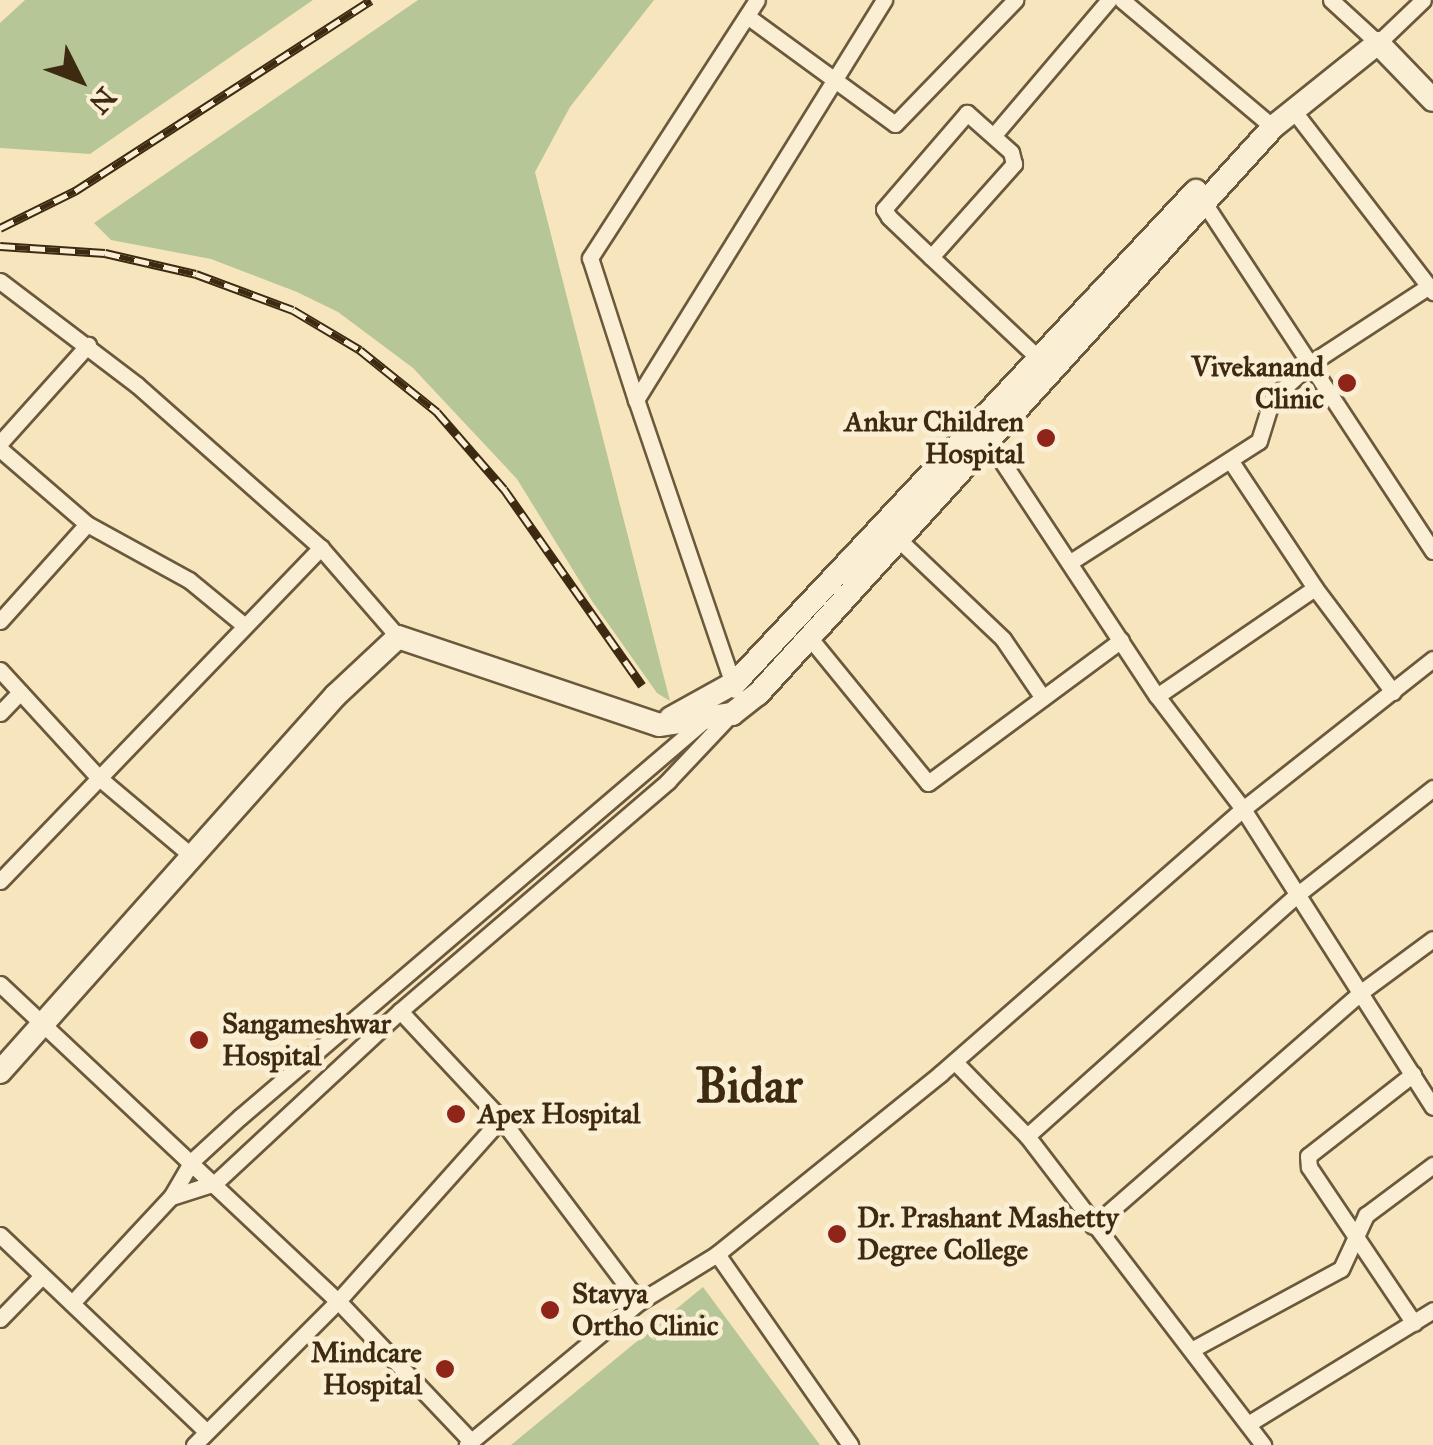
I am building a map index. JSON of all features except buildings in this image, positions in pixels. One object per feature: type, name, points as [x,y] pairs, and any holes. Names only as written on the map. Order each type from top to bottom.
[{"type":"main road","points":[[0,1072],[336,696],[398,636],[659,724],[732,714],[809,637],[897,538],[1038,357],[1273,127],[1378,43],[1433,100]]},
{"type":"main road","points":[[659,724],[736,682],[1200,197]]},
{"type":"street","points":[[171,1198],[215,1183],[400,1011],[668,781],[732,714],[736,682],[590,258],[757,0]]},
{"type":"street","points":[[636,400],[884,0]]},
{"type":"street","points":[[747,16],[836,77],[895,124],[1015,0]]},
{"type":"street","points":[[994,135],[1108,0]]},
{"type":"street","points":[[1122,0],[1273,127]]},
{"type":"street","points":[[1331,0],[1378,43],[1423,0]]},
{"type":"street","points":[[1072,561],[1259,441],[1272,399],[1310,363],[1431,289],[1294,110]]},
{"type":"street","points":[[931,257],[1014,164],[973,114],[960,116],[886,199],[889,217],[931,257],[1038,357]]},
{"type":"street","points":[[1200,197],[1433,552]]},
{"type":"street","points":[[0,281],[88,345],[321,548],[398,636]]},
{"type":"street","points":[[88,345],[0,446],[88,524],[189,580],[245,626]]},
{"type":"street","points":[[981,430],[1072,561],[1157,696],[1243,810],[1433,1106]]},
{"type":"street","points":[[1230,460],[1315,588],[1393,692]]},
{"type":"street","points":[[0,621],[88,524]]},
{"type":"street","points":[[897,538],[1002,639],[1043,698]]},
{"type":"street","points":[[0,881],[321,548]]},
{"type":"street","points":[[1157,696],[1315,588]]},
{"type":"street","points":[[809,637],[928,782],[1121,640]]},
{"type":"street","points":[[0,984],[338,1300],[469,1443],[639,1302],[716,1254],[954,1062],[1243,810],[1433,659]]},
{"type":"street","points":[[0,670],[98,777],[193,857]]},
{"type":"street","points":[[0,713],[20,692]]},
{"type":"street","points":[[72,1303],[171,1198],[192,1161],[706,718],[711,694]]},
{"type":"street","points":[[1026,1136],[1298,894],[1433,788]]},
{"type":"street","points":[[1094,1226],[1362,992],[1433,939]]},
{"type":"street","points":[[400,1011],[502,1119],[639,1302]]},
{"type":"street","points":[[954,1062],[1026,1136],[1263,1445]]},
{"type":"street","points":[[1413,1074],[1308,1156],[1309,1167],[1414,1322]]},
{"type":"street","points":[[194,1445],[338,1300],[502,1119]]},
{"type":"street","points":[[1191,1350],[1341,1269],[1366,1216],[1433,1164]]},
{"type":"street","points":[[0,1235],[206,1431]]},
{"type":"street","points":[[716,1254],[850,1445]]},
{"type":"street","points":[[0,1319],[42,1276]]},
{"type":"street","points":[[1248,1424],[1433,1310]]},
{"type":"green space","points":[[25,0],[313,0],[90,154],[0,148],[0,23]]},
{"type":"green space","points":[[418,0],[654,0],[570,107],[535,172],[670,701],[657,693],[592,601],[517,479],[413,368],[338,312],[297,292],[211,259],[111,240],[94,223]]},
{"type":"green space","points":[[703,1287],[820,1445],[511,1445]]},
{"type":"railway","points":[[0,228],[75,191],[371,0]]},
{"type":"railway","points":[[0,246],[105,253],[196,274],[293,310],[360,350],[437,412],[504,489],[642,685]]},
{"type":"place","name":"Vivekanand Clinic","points":[[1347,383]]},
{"type":"place","name":"Ankur Children Hospital","points":[[1046,438]]},
{"type":"place","name":"Sangameshwar Hospital","points":[[199,1040]]},
{"type":"place","name":"Apex Hospital","points":[[456,1114]]},
{"type":"place","name":"Dr. Prashant Mashetty Degree College","points":[[837,1234]]},
{"type":"place","name":"Stavya Ortho Clinic","points":[[550,1310]]},
{"type":"place","name":"Mindcare Hospital","points":[[445,1369]]},
{"type":"district","name":"Bidar","points":[[749,1086]]}]
